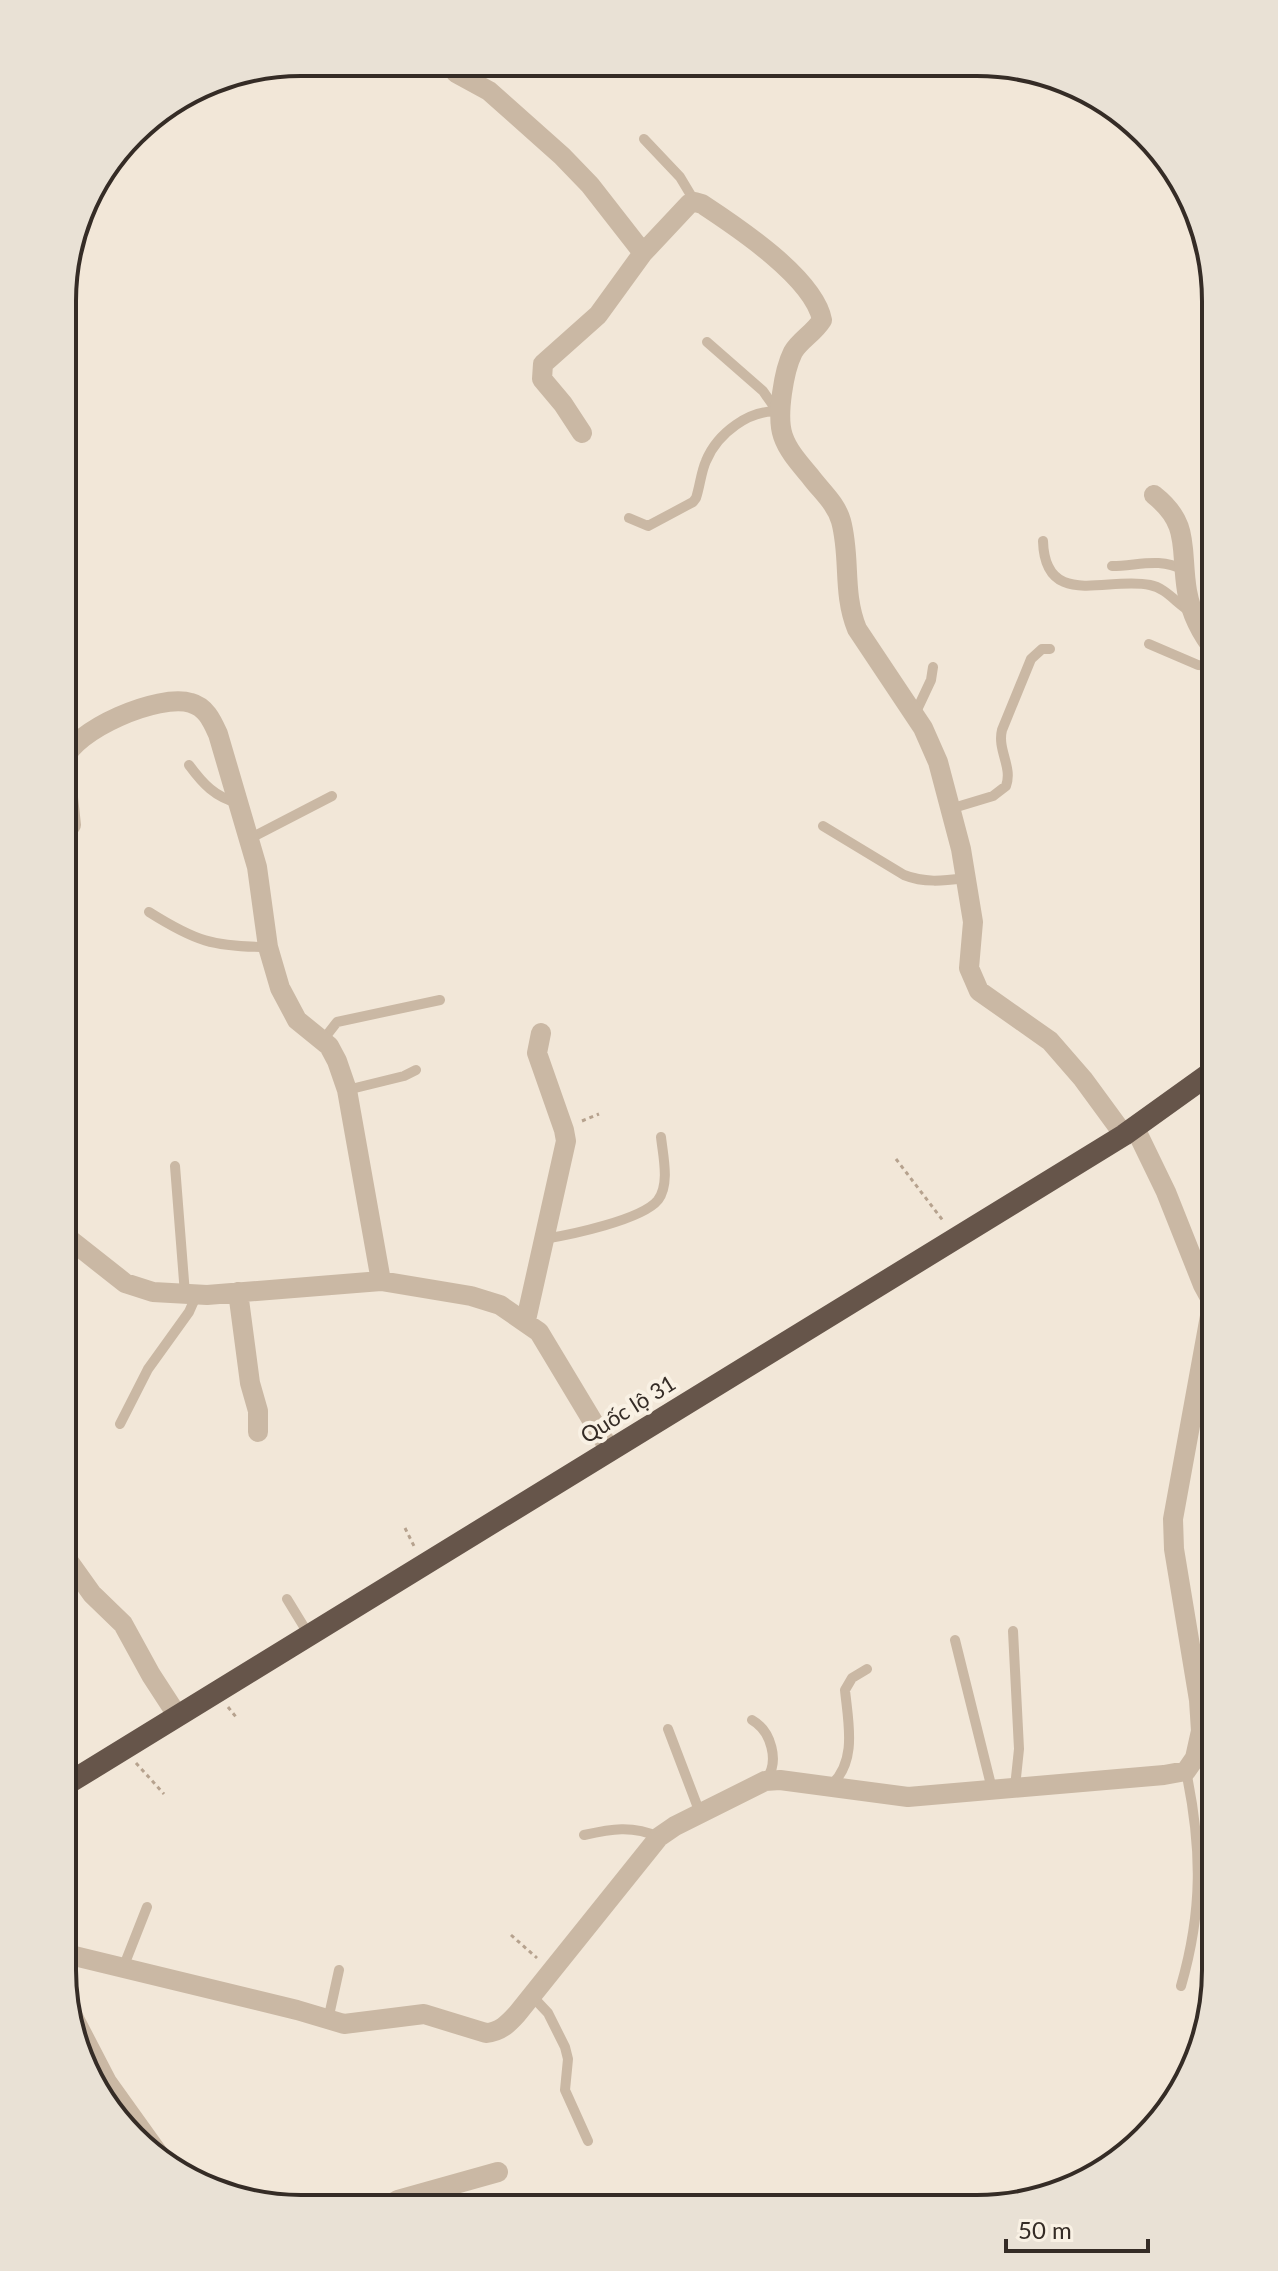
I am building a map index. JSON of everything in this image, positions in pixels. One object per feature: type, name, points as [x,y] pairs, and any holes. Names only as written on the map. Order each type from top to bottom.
[{"type":"highway","name":"Quốc lộ 31","points":[[76,1778],[1130,1132],[1202,1079]]},
{"type":"street","points":[[462,76],[489,91],[562,156],[590,185],[643,253]]},
{"type":"street","points":[[582,433],[542,379],[541,370],[552,356],[598,315],[643,253],[681,210],[695,202],[741,230],[770,252],[799,282],[822,320],[793,352],[786,371],[778,412],[782,435],[789,449],[833,504],[840,519],[848,609],[857,629],[931,741],[961,849],[973,922],[969,968],[979,991],[1050,1041],[1130,1132],[1166,1192],[1202,1278]]},
{"type":"street","points":[[1154,495],[1170,507],[1178,522],[1193,613],[1202,628]]},
{"type":"street","points":[[76,745],[129,711],[150,704],[179,701],[201,707],[211,719],[257,867],[268,947],[280,988],[297,1020],[323,1040],[337,1061],[347,1090],[381,1281]]},
{"type":"street","points":[[526,1320],[566,1141],[537,1053],[541,1033]]},
{"type":"street","points":[[76,1244],[125,1283],[153,1292],[238,1292],[381,1281],[471,1296],[500,1305],[526,1320],[539,1332],[610,1450]]},
{"type":"street","points":[[238,1292],[250,1383],[258,1411],[258,1432]]},
{"type":"street","points":[[1202,1369],[1173,1519],[1174,1549],[1202,1712]]},
{"type":"street","points":[[76,1572],[92,1594],[123,1624],[177,1715]]},
{"type":"street","points":[[76,1956],[328,2020],[352,2024],[413,2013],[486,2033],[493,2032],[508,2024],[532,1996],[659,1837],[765,1781],[780,1780],[908,1797],[1164,1775],[1186,1771],[1202,1746]]},
{"type":"street","points":[[416,2195],[498,2172]]},
{"type":"lane","points":[[644,139],[680,177],[695,202]]},
{"type":"lane","points":[[629,518],[648,526],[693,502],[706,461],[723,436],[753,415],[778,412],[763,391],[707,342]]},
{"type":"lane","points":[[1043,541],[1043,559],[1056,579],[1092,587],[1134,583],[1154,586],[1193,613]]},
{"type":"lane","points":[[1112,566],[1160,562],[1185,571]]},
{"type":"lane","points":[[1149,644],[1202,665]]},
{"type":"lane","points":[[950,809],[993,796],[1006,786],[1009,779],[1000,739],[1002,730],[1031,659],[1042,649],[1050,649]]},
{"type":"lane","points":[[915,714],[931,680],[933,667]]},
{"type":"lane","points":[[189,765],[215,794],[238,803]]},
{"type":"lane","points":[[249,839],[332,796]]},
{"type":"lane","points":[[823,826],[904,875],[937,881],[964,878]]},
{"type":"lane","points":[[149,912],[204,942],[268,947]]},
{"type":"lane","points":[[323,1040],[337,1022],[440,1000]]},
{"type":"lane","points":[[347,1090],[404,1076],[416,1070]]},
{"type":"lane","points":[[544,1239],[598,1227],[646,1209],[658,1200],[664,1176],[661,1137]]},
{"type":"lane","points":[[120,1424],[148,1369],[189,1312],[191,1294],[175,1166]]},
{"type":"lane","points":[[287,1599],[309,1635]]},
{"type":"lane","points":[[1013,1631],[1019,1749],[1015,1787]]},
{"type":"lane","points":[[955,1640],[992,1789]]},
{"type":"lane","points":[[829,1787],[840,1777],[847,1761],[849,1716],[845,1690],[852,1678],[867,1669]]},
{"type":"lane","points":[[752,1720],[762,1728],[771,1746],[773,1767],[765,1781]]},
{"type":"lane","points":[[668,1729],[700,1813]]},
{"type":"lane","points":[[1181,1986],[1191,1952],[1198,1894],[1196,1822],[1186,1771]]},
{"type":"lane","points":[[584,1835],[635,1828],[659,1837]]},
{"type":"lane","points":[[123,1968],[147,1907]]},
{"type":"lane","points":[[328,2020],[339,1970]]},
{"type":"lane","points":[[532,1996],[548,2013],[565,2047],[568,2059],[565,2090],[588,2141]]},
{"type":"path","points":[[896,1159],[956,1238]]},
{"type":"path","points":[[122,1749],[164,1794]]},
{"type":"path","points":[[511,1935],[552,1972]]}]
